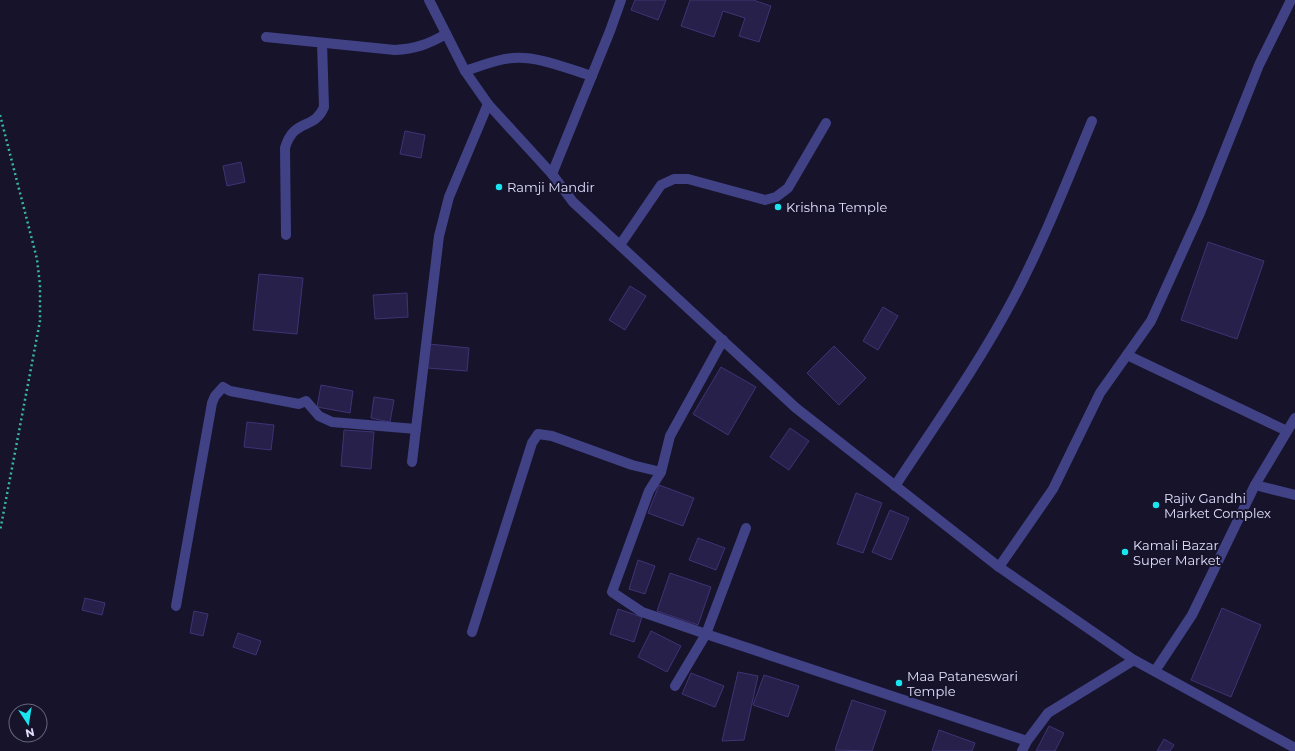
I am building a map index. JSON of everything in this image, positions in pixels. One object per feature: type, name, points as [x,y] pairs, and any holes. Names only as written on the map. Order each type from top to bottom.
[{"type":"street","points":[[429,0],[465,71],[488,104],[552,174],[573,202],[796,408],[999,567],[1134,660],[1295,748]]},
{"type":"street","points":[[552,174],[621,0]]},
{"type":"street","points":[[999,567],[1053,489],[1100,393],[1151,321],[1200,213],[1259,65],[1291,0]]},
{"type":"street","points":[[266,37],[394,50],[410,49],[426,45],[446,34]]},
{"type":"street","points":[[286,235],[285,148],[288,138],[294,129],[314,121],[321,115],[324,107],[322,43]]},
{"type":"street","points":[[465,71],[501,60],[514,58],[531,59],[592,76]]},
{"type":"street","points":[[412,462],[439,236],[449,197],[488,104]]},
{"type":"street","points":[[896,486],[993,337],[1012,303],[1030,267],[1092,121]]},
{"type":"street","points":[[620,245],[661,185],[674,179],[688,179],[765,200],[776,197],[788,188],[826,123]]},
{"type":"street","points":[[723,340],[670,436],[661,472],[649,491],[612,592],[642,612],[1027,741]]},
{"type":"street","points":[[1127,354],[1287,431]]},
{"type":"street","points":[[176,606],[212,404],[215,396],[223,387],[230,391],[299,404],[306,401],[319,416],[332,422],[416,429]]},
{"type":"street","points":[[1155,671],[1192,615],[1255,486],[1295,418]]},
{"type":"street","points":[[472,632],[532,442],[538,434],[552,436],[632,465],[661,472]]},
{"type":"street","points":[[1255,486],[1295,495]]},
{"type":"street","points":[[674,686],[706,634],[746,528]]},
{"type":"street","points":[[1022,751],[1027,741],[1048,713],[1134,660]]},
{"type":"path","points":[[0,115],[37,259],[40,285],[40,322],[0,531]]},
{"type":"building","points":[[635,0],[666,0],[658,20],[631,10]]},
{"type":"building","points":[[690,0],[753,0],[771,6],[759,42],[739,36],[745,18],[723,11],[714,37],[681,26]]},
{"type":"building","points":[[405,131],[425,135],[421,158],[400,154]]},
{"type":"building","points":[[241,162],[245,182],[227,186],[223,166]]},
{"type":"building","points":[[1208,242],[1264,261],[1237,339],[1181,320]]},
{"type":"building","points":[[259,274],[303,278],[297,334],[253,330]]},
{"type":"building","points":[[630,286],[646,296],[625,330],[609,320]]},
{"type":"building","points":[[407,293],[408,317],[375,319],[373,295]]},
{"type":"building","points":[[883,307],[898,316],[878,350],[863,341]]},
{"type":"building","points":[[429,344],[469,348],[467,371],[427,368]]},
{"type":"building","points":[[834,346],[866,378],[839,405],[807,373]]},
{"type":"building","points":[[721,367],[756,387],[728,435],[693,414]]},
{"type":"building","points":[[321,385],[353,391],[350,413],[317,407]]},
{"type":"building","points":[[374,397],[394,400],[390,422],[371,418]]},
{"type":"building","points":[[247,422],[274,425],[271,450],[244,447]]},
{"type":"building","points":[[790,428],[809,441],[789,470],[770,457]]},
{"type":"building","points":[[344,430],[374,432],[371,469],[341,466]]},
{"type":"building","points":[[659,485],[694,498],[683,526],[648,513]]},
{"type":"building","points":[[856,493],[882,503],[863,553],[837,544]]},
{"type":"building","points":[[890,510],[909,518],[891,560],[872,552]]},
{"type":"building","points":[[698,538],[725,548],[716,570],[689,560]]},
{"type":"building","points":[[638,560],[655,566],[645,594],[629,589]]},
{"type":"building","points":[[670,573],[711,587],[698,625],[657,611]]},
{"type":"building","points":[[85,598],[105,603],[102,615],[82,610]]},
{"type":"building","points":[[1222,608],[1261,625],[1231,697],[1191,680]]},
{"type":"building","points":[[618,609],[642,617],[634,642],[610,634]]},
{"type":"building","points":[[194,611],[208,614],[203,636],[190,633]]},
{"type":"building","points":[[651,631],[681,646],[667,672],[638,657]]},
{"type":"building","points":[[238,633],[261,641],[256,655],[233,647]]},
{"type":"building","points":[[738,672],[758,676],[744,740],[722,741]]},
{"type":"building","points":[[691,673],[724,686],[715,707],[682,694]]},
{"type":"building","points":[[764,675],[799,686],[788,717],[753,705]]},
{"type":"building","points":[[852,700],[886,711],[872,751],[835,750]]},
{"type":"building","points":[[1049,726],[1064,733],[1055,751],[1036,751]]},
{"type":"building","points":[[939,730],[975,743],[972,751],[932,751]]},
{"type":"building","points":[[1164,739],[1174,745],[1170,751],[1157,751]]},
{"type":"place","name":"Ramji Mandir","points":[[499,187]]},
{"type":"place","name":"Krishna Temple","points":[[778,207]]},
{"type":"place","name":"Rajiv Gandhi Market Complex","points":[[1156,505]]},
{"type":"place","name":"Kamali Bazar Super Market","points":[[1125,552]]},
{"type":"place","name":"Maa Pataneswari Temple","points":[[899,683]]}]
